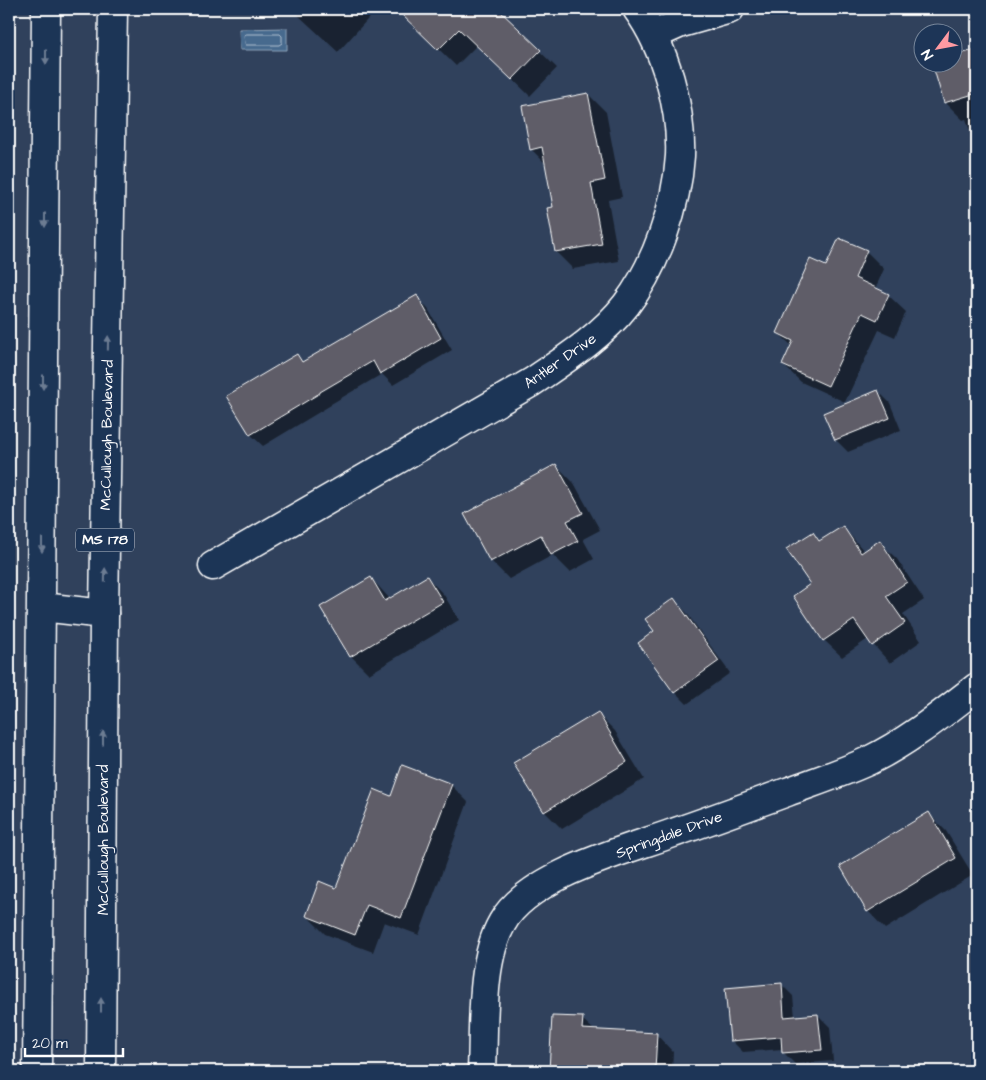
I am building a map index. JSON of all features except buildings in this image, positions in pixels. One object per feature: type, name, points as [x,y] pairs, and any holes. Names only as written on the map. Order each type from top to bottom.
[{"type":"main road","points":[[37,1071],[46,9]]},
{"type":"main road","points":[[96,9],[112,73]]},
{"type":"main road","name":"McCullough Boulevard","points":[[101,1071],[104,614],[113,9]]},
{"type":"main road","name":"Antler Drive","points":[[213,566],[532,382],[568,358],[600,332],[626,306],[647,272],[665,228],[675,190],[680,156],[679,124],[669,78],[654,35],[637,9]]},
{"type":"main road","points":[[654,35],[681,23],[730,9]]},
{"type":"main road","points":[[42,607],[104,614]]},
{"type":"main road","name":"Springdale Drive","points":[[482,1071],[488,962],[494,938],[502,921],[514,906],[529,894],[577,868],[868,761],[906,739],[977,687]]},
{"type":"water","points":[[287,28],[287,50],[240,50],[239,29]]}]
